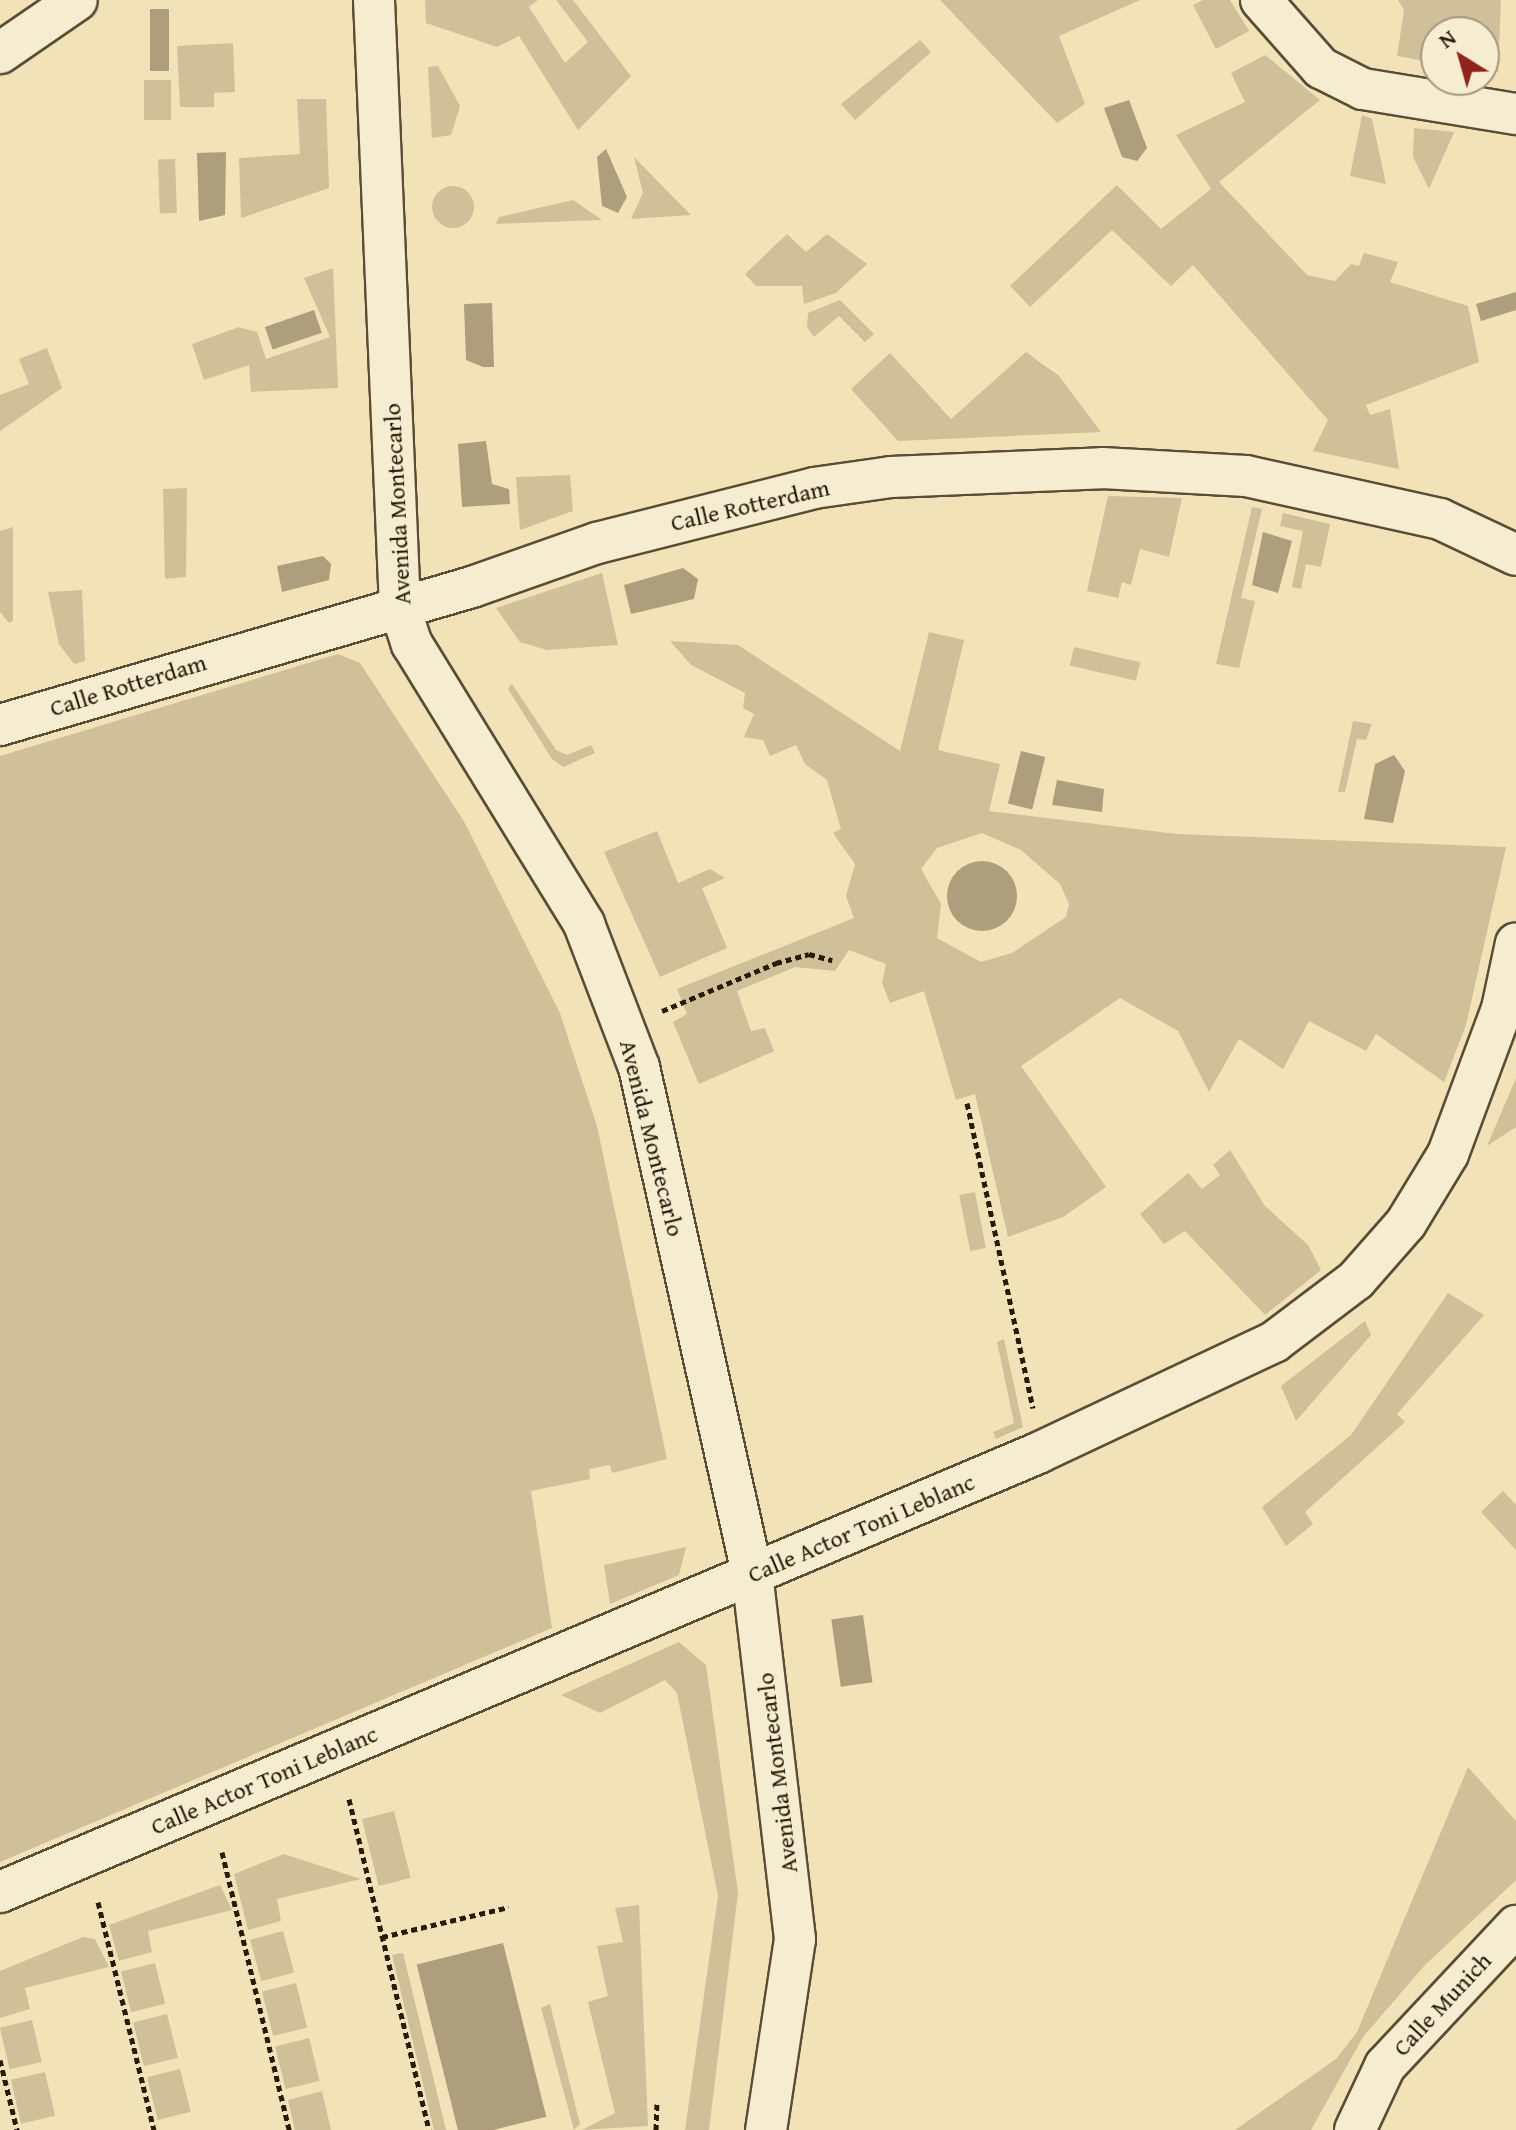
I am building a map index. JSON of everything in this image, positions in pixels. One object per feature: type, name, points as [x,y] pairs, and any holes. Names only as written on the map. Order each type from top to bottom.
[{"type":"street","points":[[0,53],[77,0]]},
{"type":"street","name":"Avenida Montecarlo","points":[[374,0],[400,608],[412,644],[577,912],[624,1027],[651,1114],[752,1573],[795,1939],[766,2130]]},
{"type":"street","points":[[1261,0],[1321,68],[1363,89],[1516,114]]},
{"type":"street","name":"Calle Rotterdam","points":[[0,725],[400,608],[597,543],[814,488],[982,469],[1246,476],[1440,519],[1516,555]]},
{"type":"street","name":"Calle Actor Toni Leblanc","points":[[0,1892],[1038,1453],[1234,1365],[1356,1280],[1406,1223],[1448,1154],[1502,1009],[1516,943]]},
{"type":"street","name":"Calle Munich","points":[[1355,2130],[1385,2066],[1516,1926]]},
{"type":"path","points":[[624,1027],[776,963],[809,954],[832,960]]},
{"type":"path","points":[[967,1103],[1038,1453]]},
{"type":"path","points":[[349,1799],[429,2130]]},
{"type":"path","points":[[222,1852],[289,2130]]},
{"type":"path","points":[[98,1902],[154,2130]]},
{"type":"path","points":[[382,1937],[509,1907]]},
{"type":"path","points":[[0,2060],[17,2130]]},
{"type":"path","points":[[656,2130],[657,2104]]},
{"type":"shaded area","points":[[425,0],[538,0],[529,7],[565,63],[588,42],[556,0],[573,0],[631,76],[578,130],[519,36],[497,47],[426,23]]},
{"type":"shaded area","points":[[940,0],[1140,0],[1059,36],[1085,104],[1057,123]]},
{"type":"shaded area","points":[[1203,0],[1230,0],[1249,31],[1216,49],[1193,5]]},
{"type":"shaded area","points":[[1398,0],[1501,0],[1500,24],[1500,16],[1420,16],[1420,60],[1397,56],[1404,10]]},
{"type":"shaded area","points":[[150,9],[169,9],[169,71],[150,71]]},
{"type":"shaded area","points":[[920,40],[931,52],[855,120],[841,104]]},
{"type":"shaded area","points":[[233,43],[235,92],[214,93],[214,107],[180,107],[177,46]]},
{"type":"shaded area","points":[[1265,55],[1320,100],[1219,182],[1307,275],[1335,281],[1351,264],[1359,266],[1364,253],[1398,262],[1390,282],[1468,306],[1479,362],[1366,405],[1370,415],[1390,409],[1399,469],[1313,451],[1328,420],[1193,265],[1171,286],[1112,230],[1030,307],[1010,286],[1117,185],[1161,229],[1211,189],[1176,135],[1245,102],[1231,73]]},
{"type":"shaded area","points":[[438,66],[460,106],[451,135],[432,138],[428,67]]},
{"type":"shaded area","points":[[144,80],[171,80],[171,120],[144,120]]},
{"type":"shaded area","points":[[297,99],[326,99],[329,188],[241,218],[239,158],[300,154]]},
{"type":"shaded area","points":[[1129,100],[1147,148],[1137,161],[1122,157],[1104,108]]},
{"type":"shaded area","points":[[1362,115],[1372,119],[1386,184],[1350,176]]},
{"type":"shaded area","points":[[1414,128],[1454,132],[1429,189],[1413,157]]},
{"type":"shaded area","points":[[606,149],[627,197],[618,213],[602,206],[597,157]]},
{"type":"shaded area","points":[[226,152],[225,215],[199,221],[197,153]]},
{"type":"shaded area","points":[[634,157],[691,215],[631,219],[643,193]]},
{"type":"shaded area","points":[[175,159],[177,213],[160,214],[158,160]]},
{"type":"shaded area","points":[[453,186],[468,192],[474,207],[468,222],[453,228],[438,222],[432,207],[438,192]]},
{"type":"shaded area","points":[[573,200],[602,220],[496,224],[499,217]]},
{"type":"shaded area","points":[[787,234],[806,252],[827,234],[867,264],[836,293],[804,304],[802,286],[756,286],[745,274]]},
{"type":"shaded area","points":[[333,268],[338,388],[251,392],[249,365],[204,380],[192,344],[239,327],[257,332],[266,359],[330,337],[304,278]]},
{"type":"shaded area","points":[[1516,292],[1516,310],[1481,321],[1476,304]]},
{"type":"shaded area","points":[[840,300],[874,334],[865,342],[839,316],[814,337],[807,327],[808,313]]},
{"type":"shaded area","points":[[492,303],[494,367],[483,367],[466,360],[464,304]]},
{"type":"shaded area","points":[[314,310],[322,333],[273,350],[265,327]]},
{"type":"shaded area","points":[[47,348],[62,388],[0,431],[0,395],[29,384],[19,359]]},
{"type":"shaded area","points":[[1026,352],[1059,376],[1101,432],[898,441],[851,389],[890,353],[951,419]]},
{"type":"shaded area","points":[[486,441],[492,484],[509,489],[510,504],[462,507],[458,444]]},
{"type":"shaded area","points":[[570,475],[573,511],[520,530],[516,477]]},
{"type":"shaded area","points":[[187,488],[186,577],[165,579],[163,489]]},
{"type":"shaded area","points":[[1108,496],[1182,498],[1169,557],[1140,549],[1131,585],[1122,582],[1118,598],[1087,591]]},
{"type":"shaded area","points":[[1252,507],[1262,509],[1241,598],[1255,601],[1239,668],[1216,664]]},
{"type":"shaded area","points":[[1283,513],[1330,524],[1321,567],[1306,564],[1301,589],[1292,587],[1303,531],[1280,526]]},
{"type":"shaded area","points":[[13,527],[13,621],[9,623],[0,612],[0,531]]},
{"type":"shaded area","points":[[1263,532],[1292,541],[1278,593],[1252,585]]},
{"type":"shaded area","points":[[323,556],[331,564],[329,580],[282,592],[277,566]]},
{"type":"shaded area","points":[[683,568],[698,579],[694,599],[631,614],[624,585]]},
{"type":"shaded area","points":[[602,573],[618,645],[547,650],[520,642],[496,608]]},
{"type":"shaded area","points":[[82,590],[85,661],[74,664],[59,644],[48,592]]},
{"type":"shaded area","points":[[929,632],[964,640],[938,750],[1000,764],[989,811],[1177,834],[1506,847],[1466,1025],[1444,1082],[1376,1034],[1366,1051],[1309,1021],[1283,1069],[1239,1039],[1209,1092],[1178,1031],[1120,998],[1021,1066],[1106,1187],[1063,1217],[1008,1237],[975,1094],[956,1100],[924,991],[890,1003],[882,983],[886,964],[849,950],[835,971],[795,967],[737,991],[751,1031],[765,1028],[774,1051],[699,1084],[673,1022],[687,1014],[677,989],[854,918],[846,896],[855,864],[833,833],[841,829],[827,780],[805,764],[796,745],[770,756],[763,740],[744,737],[754,714],[743,708],[745,693],[691,665],[670,641],[738,645],[900,751]],"holes":[[[982,833],[1021,850],[1060,884],[1069,904],[1066,917],[1012,953],[981,962],[937,938],[941,904],[921,869],[937,848]]]},
{"type":"shaded area","points":[[1074,647],[1140,662],[1136,681],[1070,666]]},
{"type":"shaded area","points":[[338,654],[360,663],[465,823],[560,1013],[597,1126],[667,1459],[612,1473],[610,1465],[589,1469],[590,1479],[531,1491],[552,1628],[0,1862],[0,756]]},
{"type":"shaded area","points":[[512,684],[556,750],[567,755],[591,745],[595,753],[563,767],[552,759],[508,689]]},
{"type":"shaded area","points":[[1353,721],[1372,724],[1366,740],[1357,739],[1345,792],[1338,792]]},
{"type":"shaded area","points":[[1021,751],[1045,757],[1032,809],[1008,803]]},
{"type":"shaded area","points":[[1394,755],[1405,771],[1393,823],[1364,819],[1375,764]]},
{"type":"shaded area","points":[[1057,780],[1104,789],[1102,812],[1052,805]]},
{"type":"shaded area","points":[[657,831],[678,883],[710,869],[725,878],[702,888],[727,948],[660,977],[604,852]]},
{"type":"shaded area","points":[[975,861],[989,861],[1011,876],[1017,896],[1015,909],[1007,921],[989,931],[975,931],[953,916],[947,903],[947,889],[962,867]]},
{"type":"shaded area","points":[[1516,1078],[1516,1127],[1487,1146]]},
{"type":"shaded area","points":[[1230,1150],[1265,1206],[1308,1245],[1321,1270],[1265,1315],[1185,1231],[1164,1244],[1140,1214],[1188,1173],[1202,1189],[1220,1175],[1213,1165]]},
{"type":"shaded area","points":[[975,1192],[986,1248],[970,1251],[959,1195]]},
{"type":"shaded area","points":[[1448,1293],[1484,1315],[1397,1414],[1405,1422],[1305,1512],[1313,1524],[1286,1546],[1262,1507],[1351,1435]]},
{"type":"shaded area","points":[[1365,1321],[1371,1335],[1296,1421],[1281,1386]]},
{"type":"shaded area","points":[[1004,1339],[1023,1427],[996,1439],[993,1432],[1014,1423],[997,1342]]},
{"type":"shaded area","points":[[1503,1491],[1516,1505],[1516,1550],[1481,1512]]},
{"type":"shaded area","points":[[686,1547],[679,1575],[610,1604],[604,1565]]},
{"type":"shaded area","points":[[863,1615],[872,1682],[841,1687],[831,1619]]},
{"type":"shaded area","points":[[679,1642],[706,1665],[738,1893],[709,2130],[685,2130],[718,1896],[677,1693],[665,1680],[600,1713],[561,1695]]},
{"type":"shaded area","points":[[1468,1767],[1516,1821],[1516,1880],[1425,1965],[1363,2037],[1311,2130],[1235,2130],[1336,2059],[1357,2032]]},
{"type":"shaded area","points":[[394,1811],[411,1878],[379,1886],[362,1819]]},
{"type":"shaded area","points":[[284,1854],[361,1879],[277,1899],[281,1921],[248,1930],[234,1874]]},
{"type":"shaded area","points":[[220,1885],[232,1910],[148,1931],[152,1952],[119,1961],[109,1925]]},
{"type":"shaded area","points":[[639,1905],[648,2126],[582,2130],[615,2113],[588,2002],[608,1996],[597,1946],[623,1942],[615,1908]]},
{"type":"shaded area","points":[[283,1931],[294,1973],[261,1981],[250,1940]]},
{"type":"shaded area","points":[[83,1937],[95,1939],[109,1967],[25,1988],[30,2009],[0,2018],[0,1971]]},
{"type":"shaded area","points":[[503,1943],[546,2117],[493,2130],[458,2130],[417,1965]]},
{"type":"shaded area","points":[[403,1953],[446,2130],[434,2130],[392,1955]]},
{"type":"shaded area","points":[[155,1963],[165,2004],[131,2012],[121,1971]]},
{"type":"shaded area","points":[[296,1983],[307,2028],[273,2036],[262,1991]]},
{"type":"shaded area","points":[[550,2004],[580,2124],[574,2130],[541,2008]]},
{"type":"shaded area","points":[[167,2014],[178,2058],[144,2066],[133,2022]]},
{"type":"shaded area","points":[[32,2020],[42,2062],[10,2069],[0,2027]]},
{"type":"shaded area","points":[[309,2038],[320,2081],[286,2089],[275,2046]]},
{"type":"shaded area","points":[[180,2069],[191,2112],[158,2120],[147,2077]]},
{"type":"shaded area","points":[[45,2072],[55,2116],[21,2124],[11,2080]]},
{"type":"shaded area","points":[[322,2091],[331,2130],[295,2130],[288,2100]]}]
